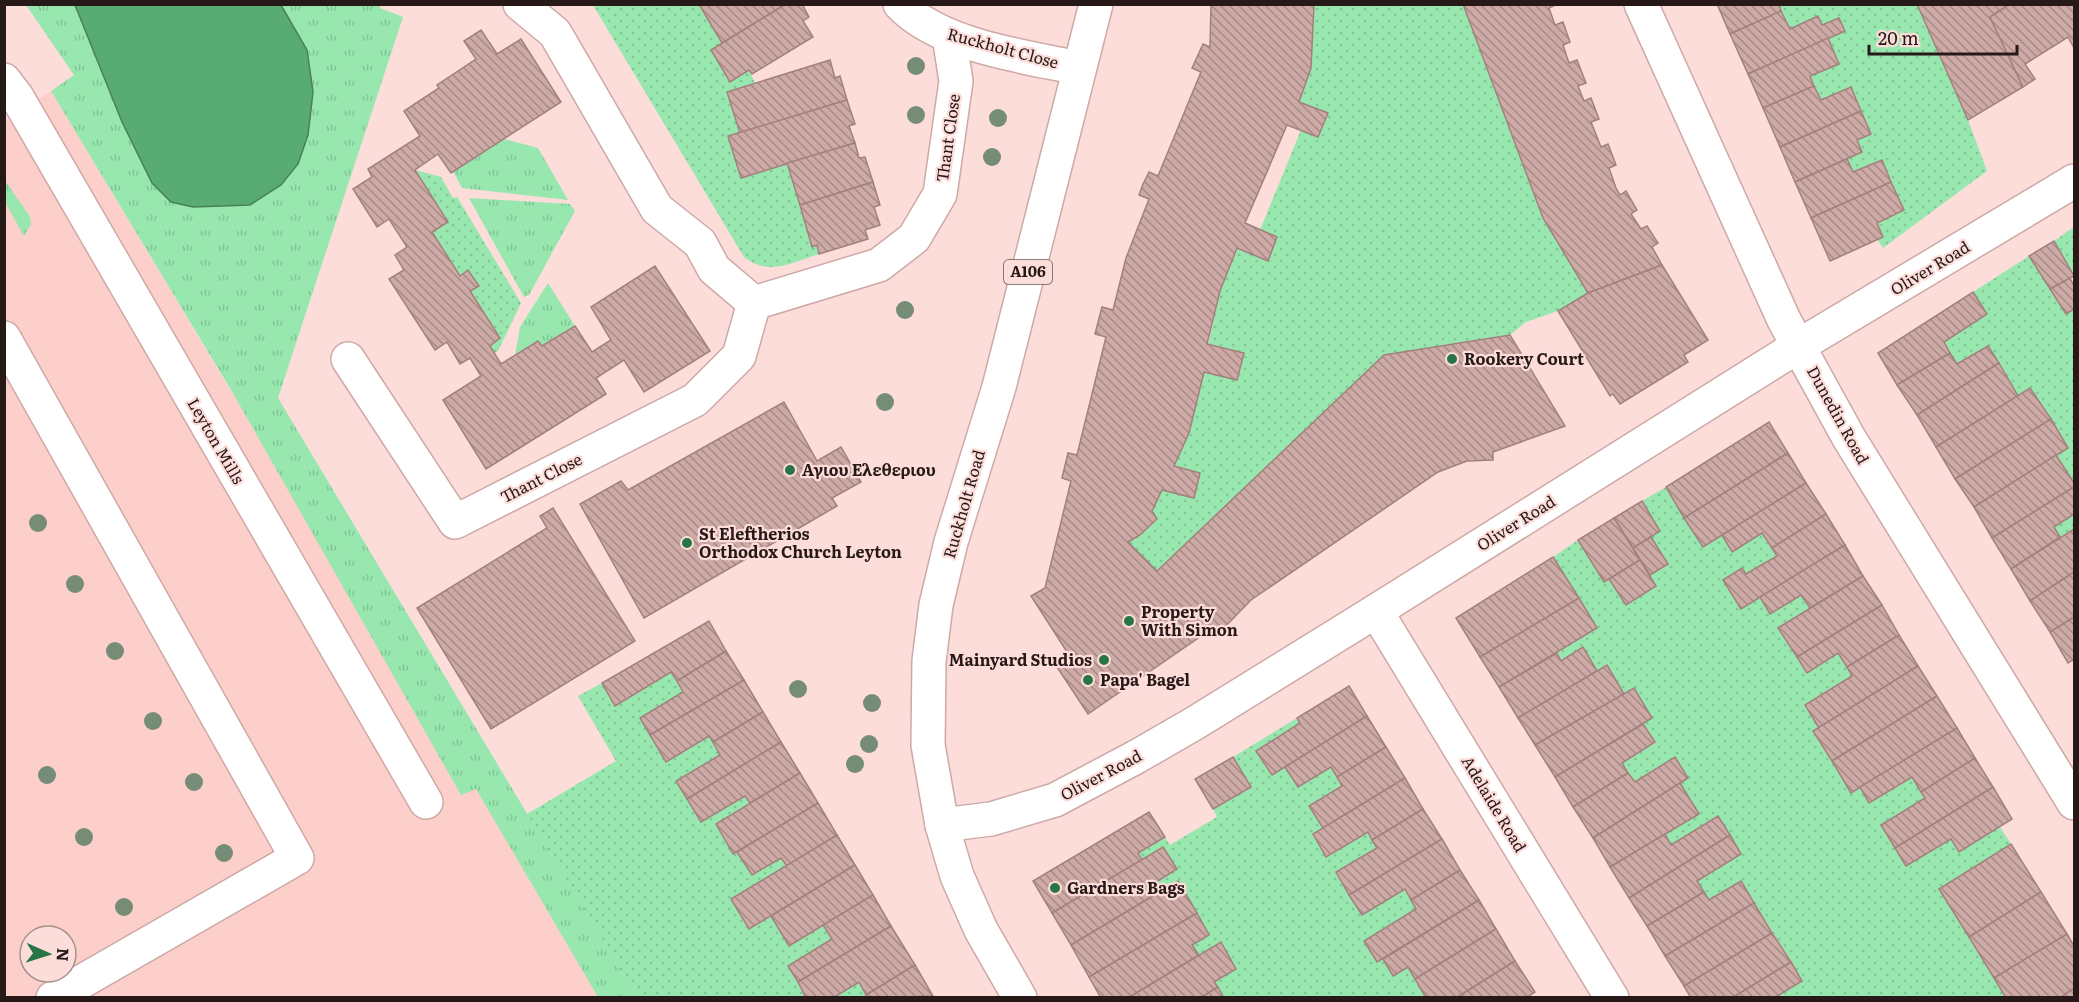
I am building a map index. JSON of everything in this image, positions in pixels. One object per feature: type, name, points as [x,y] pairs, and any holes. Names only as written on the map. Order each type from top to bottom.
[{"type":"street","points":[[520,4],[555,33],[657,209],[699,243],[714,269],[754,303]]},
{"type":"street","name":"Ruckholt Close","points":[[900,4],[912,16],[949,36],[1022,56],[1078,68]]},
{"type":"street","name":"Ruckholt Road","points":[[1020,998],[981,930],[957,876],[942,825],[928,745],[929,661],[936,605],[951,542],[999,387],[1096,4]]},
{"type":"street","name":"Dunedin Road","points":[[1641,4],[1784,320],[1800,345],[1849,438],[2074,803]]},
{"type":"street","name":"Thant Close","points":[[348,359],[455,522],[695,400],[739,356],[754,303],[879,264],[914,238],[940,194],[956,81],[949,36]]},
{"type":"street","name":"Leyton Mills","points":[[4,80],[17,97],[426,802]]},
{"type":"street","name":"Oliver Road","points":[[942,825],[991,819],[1055,800],[1083,787],[1196,723],[1800,345],[2074,182]]},
{"type":"street","points":[[4,338],[297,858],[53,998]]},
{"type":"street","name":"Adelaide Road","points":[[1376,611],[1612,998]]},
{"type":"shaded area","points":[[75,5],[281,5],[307,50],[313,92],[308,135],[298,164],[281,185],[250,205],[193,207],[171,202],[152,183],[122,122]]},
{"type":"shaded area","points":[[51,91],[233,395],[277,398],[637,997],[5,998],[5,122]]},
{"type":"green space","points":[[381,4],[380,8],[403,17],[278,398],[637,997],[598,997],[476,789],[461,795],[234,395],[51,91],[74,75],[26,5]]},
{"type":"green space","points":[[593,5],[704,5],[700,7],[722,43],[711,50],[749,70],[755,83],[727,92],[740,133],[741,178],[787,163],[812,246],[817,245],[819,254],[790,264],[772,267],[753,263],[744,257]]},
{"type":"green space","points":[[1314,5],[1463,5],[1543,218],[1588,293],[1558,311],[1526,322],[1510,335],[1384,355],[1157,571],[1128,542],[1157,520],[1152,511],[1162,490],[1194,498],[1200,473],[1174,466],[1189,433],[1220,291],[1237,248],[1268,260],[1277,237],[1260,230],[1301,130],[1318,137],[1328,114],[1299,102],[1311,67]]},
{"type":"green space","points":[[1779,5],[1917,5],[1968,120],[1987,171],[1883,248],[1878,240],[1883,237],[1877,223],[1904,210],[1882,160],[1853,172],[1847,159],[1862,152],[1857,140],[1871,134],[1851,87],[1821,100],[1810,76],[1839,64],[1828,38],[1845,31],[1839,18],[1822,25],[1818,17],[1790,29]]},
{"type":"green space","points":[[504,139],[538,148],[568,200],[462,188],[453,171]]},
{"type":"green space","points":[[415,170],[441,177],[453,198],[457,197],[521,303],[498,351],[494,353],[490,346],[500,338],[470,291],[478,286],[468,270],[460,276],[432,232],[448,221]]},
{"type":"green space","points":[[4,179],[30,217],[31,224],[24,236],[5,202]]},
{"type":"green space","points":[[469,198],[570,204],[575,211],[529,295],[524,297]]},
{"type":"green space","points":[[2074,227],[2074,275],[2054,241]]},
{"type":"green space","points":[[2029,256],[2066,314],[2074,309],[2074,483],[2056,455],[2068,447],[2030,388],[2018,396],[1988,346],[1957,364],[1944,342],[1973,292]]},
{"type":"green space","points":[[548,283],[575,326],[542,346],[538,341],[515,355],[520,327]]},
{"type":"green space","points":[[1666,487],[1703,547],[1722,535],[1732,552],[1762,533],[1777,556],[1746,574],[1723,581],[1741,609],[1760,597],[1770,614],[1801,595],[1810,608],[1778,628],[1807,673],[1838,653],[1852,676],[1805,705],[1819,728],[1814,731],[1851,792],[1860,787],[1869,803],[1912,777],[1925,798],[1881,825],[1906,866],[1951,839],[1959,851],[2000,827],[2011,844],[1939,889],[2006,997],[1774,997],[1802,980],[1741,881],[1709,900],[1697,881],[1741,854],[1717,816],[1671,845],[1665,834],[1698,814],[1680,783],[1688,777],[1675,757],[1635,782],[1622,763],[1655,743],[1643,724],[1652,718],[1624,694],[1607,666],[1597,671],[1583,648],[1561,661],[1557,653],[1597,628],[1553,557],[1578,540],[1605,582],[1609,579],[1626,605],[1656,586],[1650,575],[1667,564],[1651,537],[1660,531],[1642,501]]},
{"type":"green space","points":[[2074,514],[2074,529],[2060,537],[2054,527]]},
{"type":"green space","points":[[671,672],[683,692],[640,718],[667,762],[709,736],[720,755],[676,781],[700,822],[745,796],[750,803],[716,824],[733,853],[737,852],[752,875],[781,858],[787,866],[731,899],[749,929],[771,916],[789,946],[823,925],[832,939],[788,966],[806,997],[637,997],[527,814],[616,761],[578,696],[602,683],[616,705]]},
{"type":"green space","points":[[1297,718],[1300,723],[1257,751],[1272,775],[1285,767],[1298,787],[1331,767],[1342,786],[1309,806],[1323,828],[1313,834],[1327,857],[1368,832],[1377,848],[1336,873],[1349,895],[1405,889],[1416,909],[1377,962],[1383,959],[1393,976],[1408,967],[1426,997],[1224,997],[1192,945],[1209,934],[1178,881],[1161,891],[1156,882],[1177,869],[1163,847],[1142,860],[1138,853],[1165,837],[1170,845],[1217,817],[1213,809],[1251,787],[1233,757]]},
{"type":"green space","points":[[859,982],[867,998],[833,998]]},
{"type":"building","points":[[704,4],[786,4],[722,43],[700,6]]},
{"type":"building","points":[[786,4],[802,4],[809,17],[803,21],[813,37],[752,74],[749,70],[730,82],[711,50]]},
{"type":"building","name":"Rookery Court","points":[[1211,4],[1314,4],[1311,68],[1299,102],[1328,113],[1318,137],[1287,125],[1245,223],[1277,237],[1268,261],[1237,248],[1220,291],[1207,344],[1244,353],[1237,380],[1204,372],[1189,433],[1174,466],[1200,473],[1194,498],[1162,490],[1152,511],[1157,519],[1140,535],[1128,542],[1157,571],[1384,355],[1510,335],[1565,426],[1493,452],[1493,460],[1467,461],[1438,472],[1251,600],[1219,633],[1213,628],[1088,714],[1057,667],[1069,655],[1031,596],[1045,588],[1071,481],[1062,478],[1068,453],[1077,455],[1106,337],[1095,334],[1102,307],[1113,310],[1126,258],[1149,199],[1139,195],[1143,184],[1149,172],[1158,176],[1201,72],[1192,68],[1203,44],[1210,47]]},
{"type":"building","points":[[1463,4],[1557,4],[1549,8],[1555,25],[1563,22],[1570,42],[1563,45],[1569,63],[1577,60],[1586,83],[1578,86],[1584,101],[1591,98],[1599,119],[1591,122],[1601,147],[1608,144],[1616,165],[1609,168],[1616,188],[1620,195],[1626,191],[1637,210],[1631,214],[1641,229],[1647,226],[1658,243],[1652,247],[1662,265],[1588,293],[1543,218]]},
{"type":"building","points":[[1717,4],[1779,4],[1781,11],[1730,34]]},
{"type":"building","points":[[1917,4],[2010,4],[1990,17],[2023,87],[1968,120]]},
{"type":"building","points":[[2010,4],[2074,4],[2074,48],[2068,37],[2025,64],[2035,79],[2023,87],[1990,17]]},
{"type":"building","points":[[1781,11],[1790,29],[1818,16],[1822,25],[1839,18],[1845,31],[1748,74],[1730,34]]},
{"type":"building","points":[[481,30],[497,54],[521,39],[561,102],[451,173],[438,154],[415,170],[448,222],[432,232],[460,276],[468,270],[479,286],[470,291],[500,338],[490,346],[501,364],[538,341],[542,346],[575,326],[592,352],[611,340],[591,307],[655,266],[710,351],[644,392],[624,360],[596,378],[606,394],[486,469],[443,400],[481,376],[470,358],[460,364],[447,342],[435,350],[389,279],[404,270],[395,255],[407,247],[389,219],[377,227],[353,189],[372,177],[368,169],[420,136],[404,111],[439,88],[437,85],[476,59],[464,41]]},
{"type":"building","points":[[1828,38],[1839,64],[1810,76],[1814,86],[1763,108],[1748,74]]},
{"type":"building","points":[[830,60],[835,78],[840,76],[847,100],[740,133],[727,92]]},
{"type":"building","points":[[1814,86],[1821,100],[1851,87],[1861,111],[1780,147],[1763,108]]},
{"type":"building","points":[[847,100],[855,124],[849,126],[855,143],[741,178],[728,136]]},
{"type":"building","points":[[1861,111],[1871,134],[1857,140],[1862,152],[1795,182],[1780,147]]},
{"type":"building","points":[[855,143],[859,158],[865,157],[873,182],[800,205],[787,163]]},
{"type":"building","points":[[1847,159],[1853,172],[1882,160],[1891,182],[1811,218],[1795,182]]},
{"type":"building","points":[[873,182],[880,205],[874,207],[880,225],[865,230],[868,239],[819,254],[817,245],[812,247],[800,205]]},
{"type":"building","points":[[1891,182],[1904,210],[1877,223],[1883,237],[1830,261],[1811,218]]},
{"type":"building","points":[[2054,241],[2074,276],[2050,289],[2029,256]]},
{"type":"building","points":[[1662,265],[1708,340],[1684,355],[1688,362],[1620,404],[1613,394],[1610,396],[1558,311],[1588,293]]},
{"type":"building","points":[[2070,278],[2074,286],[2074,309],[2066,314],[2050,289]]},
{"type":"building","points":[[1973,292],[1987,314],[1944,342],[1950,353],[1897,385],[1878,353]]},
{"type":"building","points":[[1988,346],[1999,363],[1917,415],[1897,385],[1950,353],[1957,364]]},
{"type":"building","points":[[1999,363],[2018,396],[1936,447],[1917,415]]},
{"type":"building","points":[[2030,388],[2051,419],[1955,479],[1936,447]]},
{"type":"building","name":"St Eleftherios Orthodox Church Leyton","points":[[784,402],[817,461],[841,447],[861,482],[832,498],[837,506],[644,618],[580,504],[621,481],[628,490]]},
{"type":"building","points":[[2051,419],[2068,448],[1974,507],[1955,479]]},
{"type":"building","points":[[1769,422],[1788,453],[1684,518],[1666,487]]},
{"type":"building","points":[[1788,453],[1806,483],[1703,547],[1684,518]]},
{"type":"building","points":[[2056,455],[2074,483],[2074,487],[1992,538],[1974,507]]},
{"type":"building","points":[[1806,483],[1826,514],[1772,548],[1762,533],[1732,552],[1722,535]]},
{"type":"building","points":[[2074,487],[2074,514],[2054,527],[2060,537],[2011,569],[1992,538]]},
{"type":"building","points":[[1642,501],[1660,531],[1633,548],[1614,518]]},
{"type":"building","points":[[553,508],[635,641],[491,729],[417,608],[547,528],[540,516]]},
{"type":"building","points":[[1826,514],[1845,545],[1741,609],[1723,580],[1742,568],[1746,574],[1777,556],[1772,548]]},
{"type":"building","points":[[1614,518],[1640,560],[1604,582],[1578,540]]},
{"type":"building","points":[[2074,529],[2074,572],[2030,601],[2011,569]]},
{"type":"building","points":[[1651,537],[1668,564],[1650,575],[1633,548]]},
{"type":"building","points":[[1845,545],[1863,576],[1810,608],[1801,595],[1770,614],[1760,597]]},
{"type":"building","points":[[1553,557],[1579,598],[1480,657],[1456,618]]},
{"type":"building","points":[[1640,560],[1656,586],[1626,605],[1609,579]]},
{"type":"building","points":[[2074,572],[2074,617],[2050,632],[2030,601]]},
{"type":"building","points":[[1863,576],[1882,605],[1797,657],[1778,628]]},
{"type":"building","points":[[1579,598],[1597,628],[1499,687],[1480,657]]},
{"type":"building","points":[[1882,605],[1899,635],[1847,667],[1838,653],[1807,673],[1797,657]]},
{"type":"building","points":[[2074,617],[2074,659],[2068,663],[2050,632]]},
{"type":"building","points":[[709,621],[726,651],[677,681],[671,672],[615,706],[602,683]]},
{"type":"building","points":[[1899,635],[1918,666],[1819,728],[1805,705],[1852,676],[1847,667]]},
{"type":"building","points":[[1583,647],[1597,671],[1518,718],[1499,687],[1557,653],[1561,661]]},
{"type":"building","points":[[726,651],[744,680],[650,735],[640,718],[683,692],[677,681]]},
{"type":"building","points":[[1607,665],[1624,694],[1535,745],[1518,718]]},
{"type":"building","points":[[1918,666],[1937,696],[1832,761],[1813,731]]},
{"type":"building","points":[[744,680],[763,712],[713,742],[709,736],[666,762],[650,735]]},
{"type":"building","points":[[1349,686],[1367,716],[1272,775],[1256,751],[1300,723],[1297,718]]},
{"type":"building","points":[[1634,688],[1652,718],[1555,777],[1535,745]]},
{"type":"building","points":[[1937,696],[1957,728],[1851,793],[1832,761]]},
{"type":"building","points":[[763,712],[781,742],[687,799],[676,781],[720,755],[713,742]]},
{"type":"building","points":[[1367,716],[1386,747],[1337,777],[1331,767],[1298,787],[1285,767]]},
{"type":"building","points":[[1643,724],[1655,742],[1622,763],[1628,773],[1573,807],[1555,777]]},
{"type":"building","points":[[1957,728],[1975,758],[1921,792],[1912,777],[1869,803],[1860,787]]},
{"type":"building","points":[[781,742],[800,773],[750,803],[745,796],[701,822],[687,799]]},
{"type":"building","points":[[1386,747],[1405,778],[1323,828],[1309,806],[1342,786],[1337,777]]},
{"type":"building","points":[[1233,757],[1251,787],[1213,809],[1195,779]]},
{"type":"building","points":[[1675,757],[1688,778],[1593,838],[1573,807],[1628,773],[1635,782]]},
{"type":"building","points":[[1975,758],[1993,787],[1895,848],[1881,825],[1925,798],[1921,792]]},
{"type":"building","points":[[800,773],[818,803],[733,854],[716,824]]},
{"type":"building","points":[[1405,778],[1423,809],[1372,840],[1368,832],[1326,857],[1313,834]]},
{"type":"building","points":[[1680,783],[1699,814],[1610,867],[1593,838]]},
{"type":"building","points":[[1993,787],[2012,819],[1959,852],[1951,839],[1906,866],[1895,848]]},
{"type":"building","points":[[818,803],[837,835],[787,866],[781,858],[752,875],[737,852]]},
{"type":"building","points":[[1423,809],[1442,839],[1349,895],[1336,872],[1377,848],[1372,840]]},
{"type":"building","points":[[1149,812],[1165,837],[1138,853],[1142,860],[1052,913],[1033,881]]},
{"type":"building","points":[[1718,816],[1730,835],[1629,898],[1610,867],[1665,834],[1671,845]]},
{"type":"building","points":[[837,835],[855,865],[749,929],[731,899]]},
{"type":"building","points":[[1730,835],[1741,854],[1697,881],[1704,892],[1647,926],[1629,898]]},
{"type":"building","points":[[1442,839],[1460,870],[1411,900],[1405,889],[1362,915],[1349,895]]},
{"type":"building","points":[[2011,844],[2041,892],[1969,937],[1939,889]]},
{"type":"building","points":[[1163,847],[1177,869],[1156,882],[1161,891],[1071,945],[1052,913]]},
{"type":"building","points":[[855,865],[873,895],[789,946],[771,916]]},
{"type":"building","points":[[1460,870],[1479,900],[1377,962],[1364,941],[1416,909],[1411,900]]},
{"type":"building","points":[[1178,881],[1197,913],[1089,977],[1071,945]]},
{"type":"building","points":[[1741,881],[1754,903],[1665,956],[1647,926],[1704,892],[1709,900]]},
{"type":"building","points":[[2041,892],[2067,934],[1994,978],[1969,937]]},
{"type":"building","points":[[873,895],[891,926],[798,982],[788,966],[832,939],[823,925]]},
{"type":"building","points":[[1479,900],[1496,929],[1415,979],[1408,967],[1393,976],[1383,959]]},
{"type":"building","points":[[1754,903],[1772,933],[1684,986],[1665,956]]},
{"type":"building","points":[[1197,913],[1209,935],[1192,945],[1199,955],[1128,998],[1101,998],[1089,977]]},
{"type":"building","points":[[891,926],[915,965],[866,995],[859,982],[833,998],[806,998],[798,982]]},
{"type":"building","points":[[1496,929],[1515,961],[1456,998],[1426,998],[1415,979]]},
{"type":"building","points":[[1772,933],[1791,962],[1732,998],[1691,998],[1684,986]]},
{"type":"building","points":[[2067,934],[2074,946],[2074,988],[2060,998],[2006,998],[1994,978]]},
{"type":"building","points":[[1221,942],[1236,969],[1214,982],[1218,987],[1200,998],[1128,998]]},
{"type":"building","points":[[1515,961],[1535,992],[1526,998],[1456,998]]},
{"type":"building","points":[[1791,962],[1802,981],[1774,998],[1732,998]]},
{"type":"building","points":[[915,965],[933,996],[867,998],[866,995]]},
{"type":"building","points":[[1218,987],[1224,998],[1200,998]]},
{"type":"building","points":[[2074,988],[2074,998],[2060,998]]},
{"type":"place","name":"Rookery Court","points":[[1452,359]]},
{"type":"place","name":"Αγιου Ελεθεριου","points":[[790,470]]},
{"type":"place","name":"St Eleftherios Orthodox Church Leyton","points":[[687,543]]},
{"type":"place","name":"Property With Simon","points":[[1129,621]]},
{"type":"place","name":"Mainyard Studios","points":[[1104,660]]},
{"type":"place","name":"Papa' Bagel","points":[[1088,680]]},
{"type":"place","name":"Gardners Bags","points":[[1055,888]]}]
